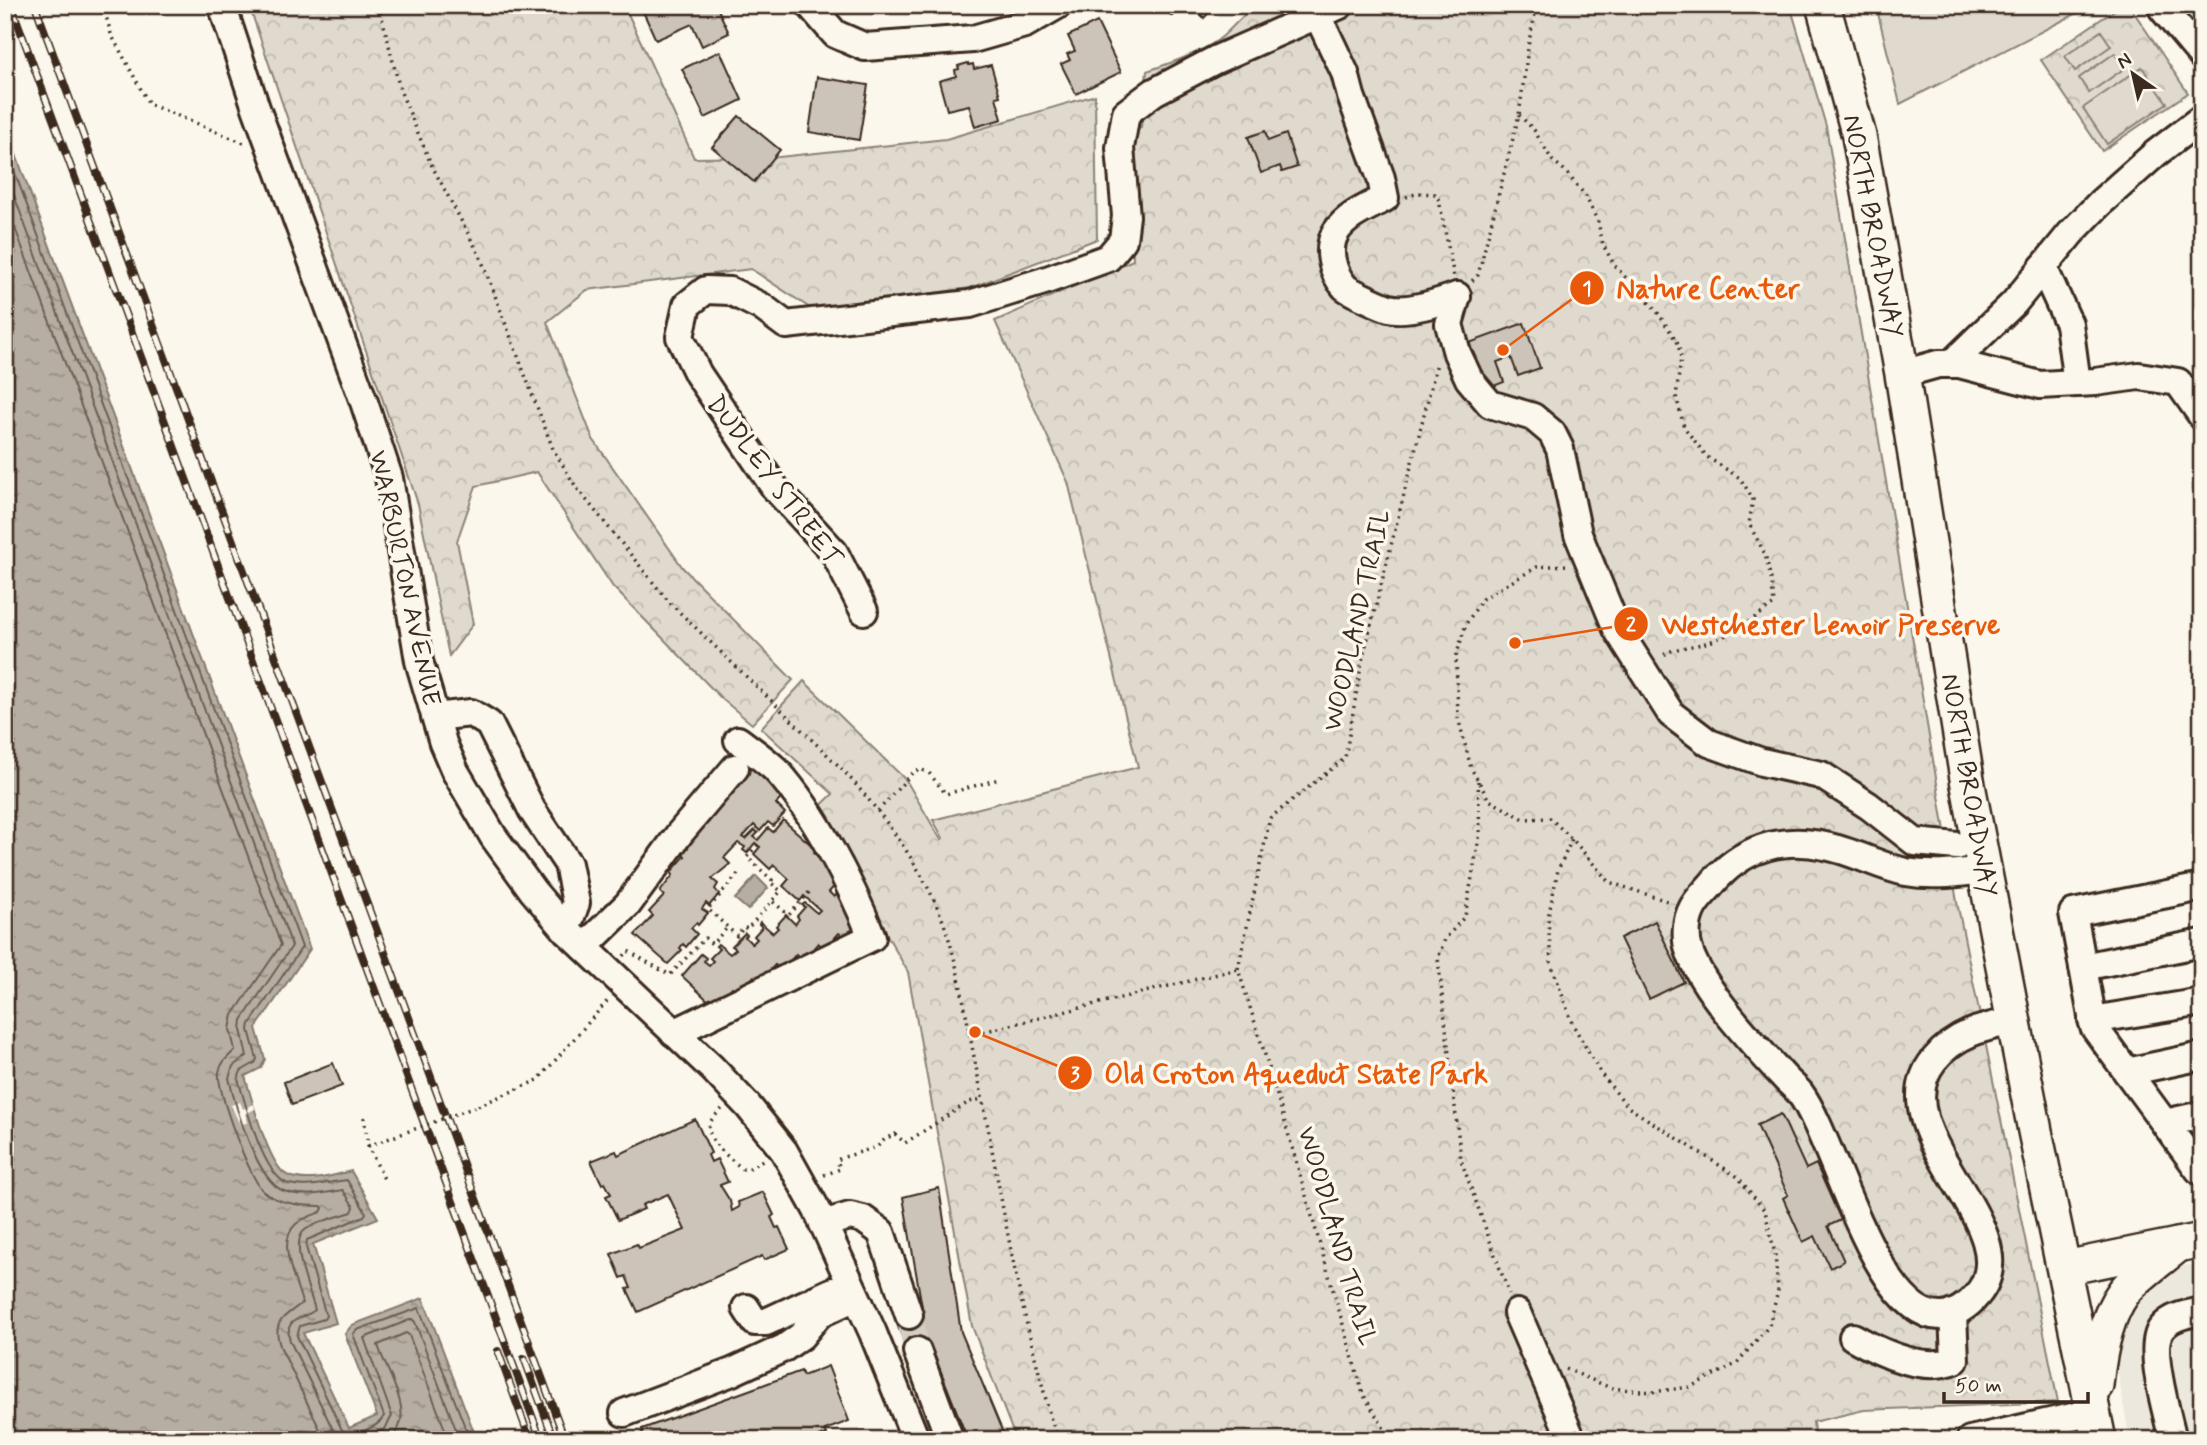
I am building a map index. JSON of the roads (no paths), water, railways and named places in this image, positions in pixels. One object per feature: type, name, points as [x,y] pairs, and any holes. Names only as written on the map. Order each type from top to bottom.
[{"type":"main road","name":"NORTH BROADWAY","points":[[1823,5],[1859,136],[1902,374],[1984,870],[2096,1426]]},
{"type":"main road","points":[[2065,1268],[2190,1243]]},
{"type":"main road","points":[[2096,1426],[2099,1358],[2114,1309],[2125,1290],[2190,1243]]},
{"type":"street","name":"WARBURTON AVENUE","points":[[222,5],[364,402],[388,478],[419,661],[455,771],[493,836],[533,891],[575,938],[621,972],[674,1033],[748,1107],[784,1151],[823,1224],[853,1290],[909,1438]]},
{"type":"street","points":[[810,5],[835,34],[864,47],[973,39],[1025,24],[1041,9]]},
{"type":"street","points":[[2162,5],[2202,56]]},
{"type":"street","points":[[1329,10],[1351,96],[1383,188],[1337,231],[1331,246],[1331,258],[1345,287],[1390,309],[1432,306],[1457,296],[1449,324],[1457,353],[1469,379],[1490,404],[1534,418],[1552,433],[1560,449],[1577,534],[1618,629],[1671,714],[1709,743],[1762,762],[1821,775],[1869,806],[1915,842],[1957,846]]},
{"type":"street","name":"DUDLEY STREET","points":[[864,611],[834,552],[775,488],[698,374],[680,337],[687,305],[706,290],[730,291],[762,307],[786,325],[970,304],[1108,258],[1123,240],[1126,216],[1120,148],[1126,113],[1154,92],[1214,60],[1329,10]]},
{"type":"street","points":[[1951,364],[2014,303],[2100,203],[2155,154],[2202,118]]},
{"type":"street","points":[[2043,267],[2068,324],[2077,383]]},
{"type":"street","points":[[1985,331],[1995,350],[1995,374]]},
{"type":"street","points":[[1902,374],[1938,364],[1951,364],[2040,385],[2139,376],[2178,382],[2202,416]]},
{"type":"street","points":[[436,717],[471,713],[489,724],[532,810],[568,864],[576,903],[575,938]]},
{"type":"street","points":[[674,1033],[872,937],[856,898],[806,810],[776,770],[738,740]]},
{"type":"street","points":[[575,938],[628,904],[680,832],[735,768]]},
{"type":"street","points":[[1984,870],[1940,875],[1920,874],[1883,865],[1825,845],[1782,843],[1763,846],[1730,864],[1692,909],[1687,928],[1687,946],[1695,966],[1734,1021],[1784,1079],[1799,1092],[1816,1122],[1844,1191],[1881,1265],[1916,1310],[1938,1316],[1953,1313],[1970,1303],[1980,1292],[1986,1281],[1989,1255],[1979,1224],[1944,1162],[1927,1125],[1921,1096],[1922,1082],[1941,1052],[1959,1038],[1984,1027],[2014,1021]]},
{"type":"street","points":[[2200,894],[2073,913],[2094,1027],[2199,1170],[2202,1170]]},
{"type":"street","points":[[2083,967],[2202,943]]},
{"type":"street","points":[[2092,1020],[2202,1002]]},
{"type":"street","points":[[2127,1072],[2202,1056]]},
{"type":"street","points":[[2165,1123],[2202,1115]]},
{"type":"street","points":[[823,1224],[850,1216],[863,1219],[881,1232],[909,1315]]},
{"type":"street","points":[[746,1308],[755,1322],[766,1322],[853,1290]]},
{"type":"street","points":[[624,1413],[732,1372],[785,1348],[801,1336],[819,1314],[853,1290]]},
{"type":"street","points":[[2173,1440],[2155,1352],[2161,1329],[2177,1316],[2202,1311]]},
{"type":"street","points":[[1517,1313],[1572,1440]]},
{"type":"street","points":[[1853,1337],[1896,1356],[1928,1363],[1950,1362],[1955,1360],[1953,1313]]},
{"type":"street","points":[[917,1351],[950,1440]]},
{"type":"street","points":[[1970,1440],[2096,1426]]},
{"type":"water","points":[[5,125],[310,949],[256,1028],[265,1059],[261,1068],[245,1076],[267,1146],[280,1169],[295,1178],[327,1177],[351,1171],[378,1218],[313,1244],[336,1323],[303,1333],[349,1428],[377,1416],[345,1334],[352,1325],[423,1298],[477,1440],[5,1440]]},
{"type":"water","points":[[756,876],[768,888],[748,910],[735,899]]},
{"type":"tunnel","points":[[909,1315],[917,1351]]},
{"type":"railway","points":[[11,5],[541,1440]]},
{"type":"railway","points":[[35,5],[565,1440]]},
{"type":"railway","points":[[498,1351],[530,1440]]},
{"type":"railway","points":[[524,1358],[554,1440]]},
{"type":"place","name":"Nature Center","points":[[1503,350]]},
{"type":"place","name":"Westchester Lenoir Preserve","points":[[1515,643]]},
{"type":"place","name":"Old Croton Aqueduct State Park","points":[[975,1032]]}]
